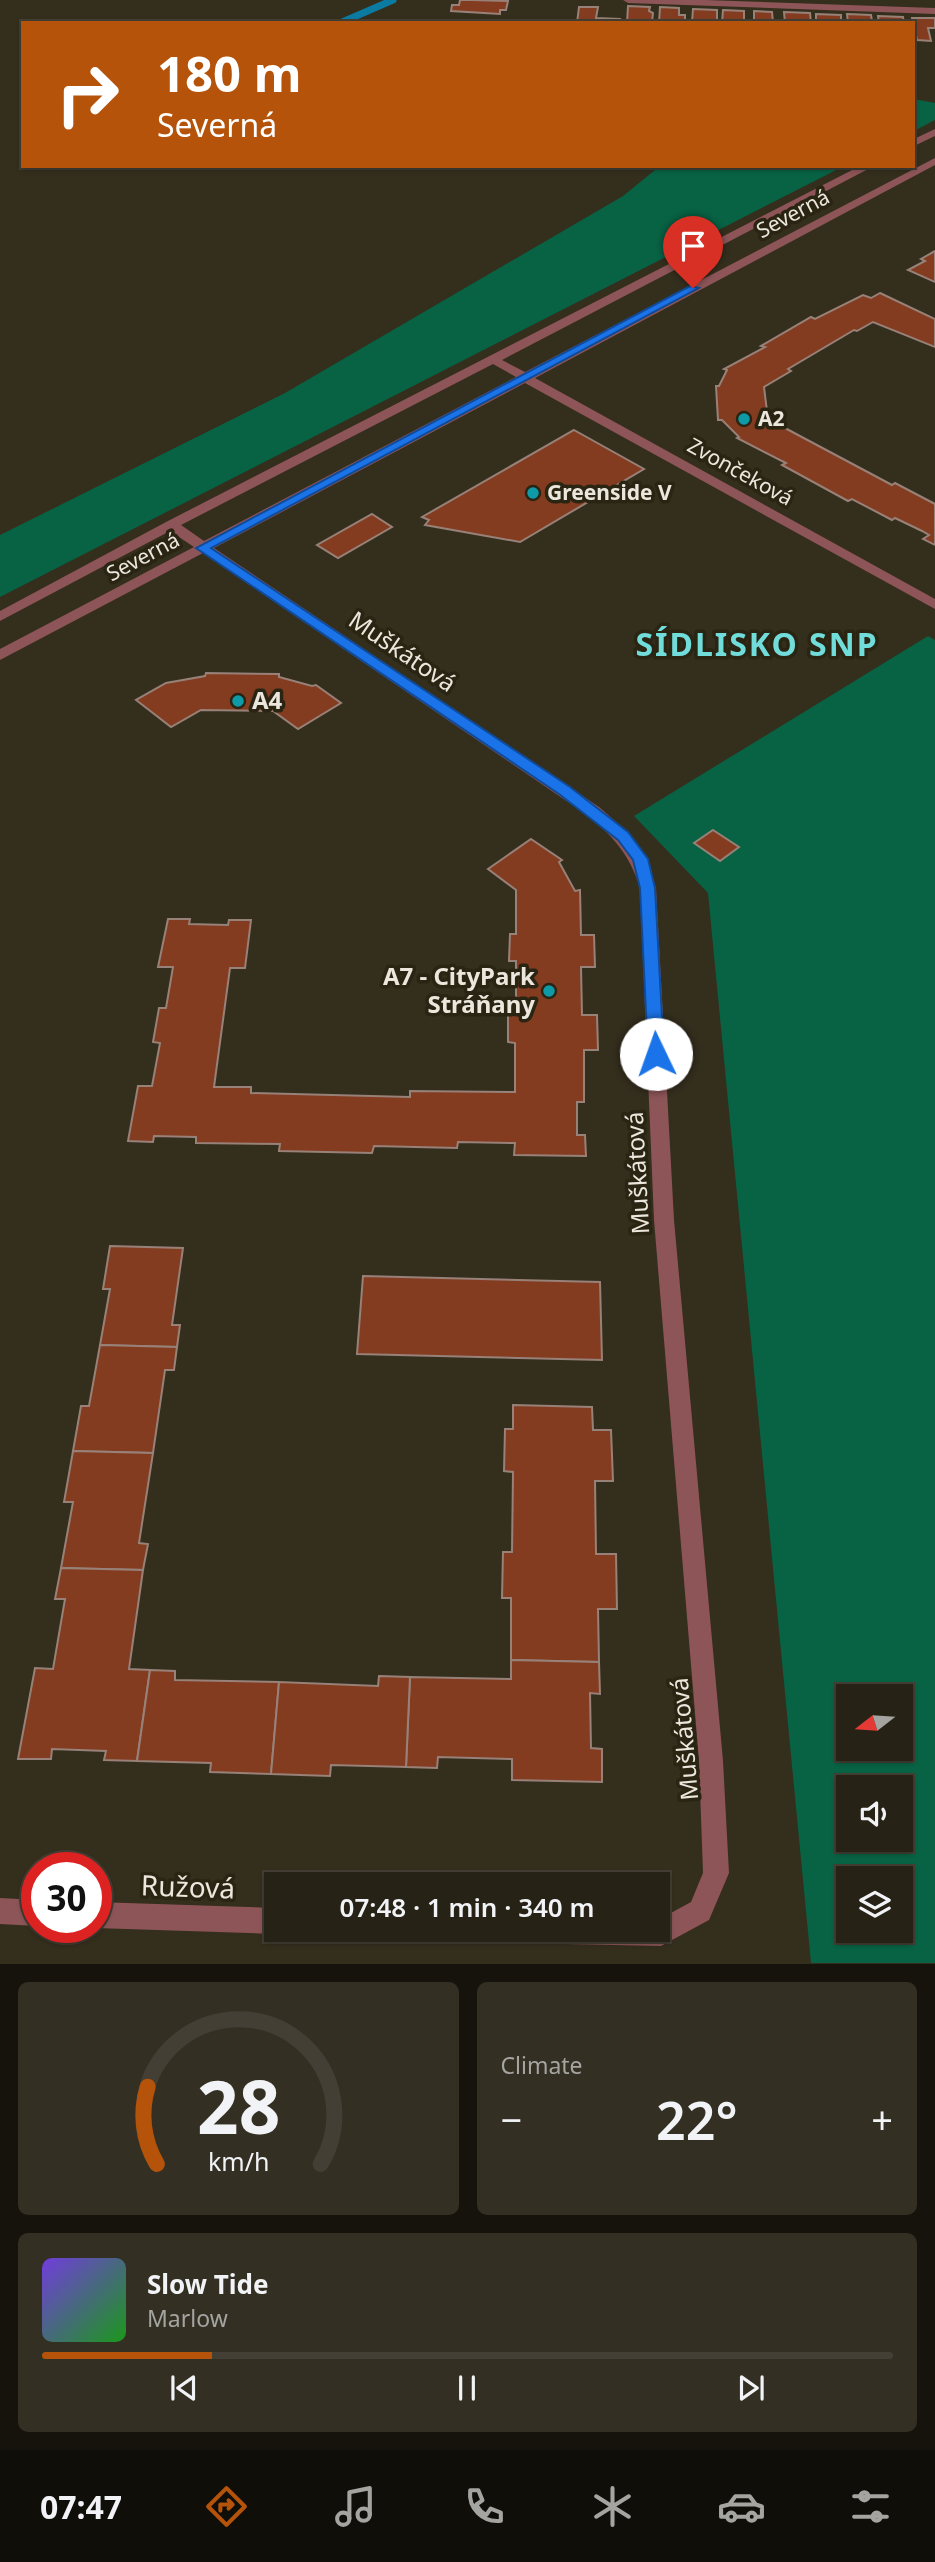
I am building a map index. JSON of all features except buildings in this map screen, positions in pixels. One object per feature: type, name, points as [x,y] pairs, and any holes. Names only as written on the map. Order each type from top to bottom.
[{"type":"street","points":[[628,0],[935,10]]},
{"type":"street","points":[[915,143],[935,132]]},
{"type":"street","name":"Severná","points":[[0,655],[935,161]]},
{"type":"street","name":"Severná","points":[[0,617],[171,525],[865,168]]},
{"type":"street","name":"Zvončeková","points":[[492,359],[935,605]]},
{"type":"street","name":"Muškátová","points":[[171,525],[593,811],[623,836],[640,859],[648,888],[664,1220],[715,1814],[716,1873],[700,1911],[670,1928]]},
{"type":"street","points":[[0,1911],[21,1912]]},
{"type":"street","name":"Ružová","points":[[112,1916],[264,1921]]},
{"type":"green space","points":[[915,99],[935,103],[935,120],[915,130]]},
{"type":"green space","points":[[658,168],[840,168],[0,597],[0,535],[285,393],[623,196]]},
{"type":"green space","points":[[928,636],[935,640],[935,1963],[811,1963],[708,893],[634,816]]},
{"type":"waterway","points":[[345,21],[393,0]]},
{"type":"place","name":"A2","points":[[744,419]]},
{"type":"place","name":"Greenside V","points":[[533,493]]},
{"type":"place","name":"A4","points":[[238,701]]},
{"type":"place","name":"A7 - CityPark Stráňany","points":[[549,991]]},
{"type":"district","name":"SÍDLISKO SNP","points":[[757,645]]},
{"type":"route","points":[[656,1054],[648,888],[640,859],[623,836],[565,791],[202,548],[693,288]]}]
